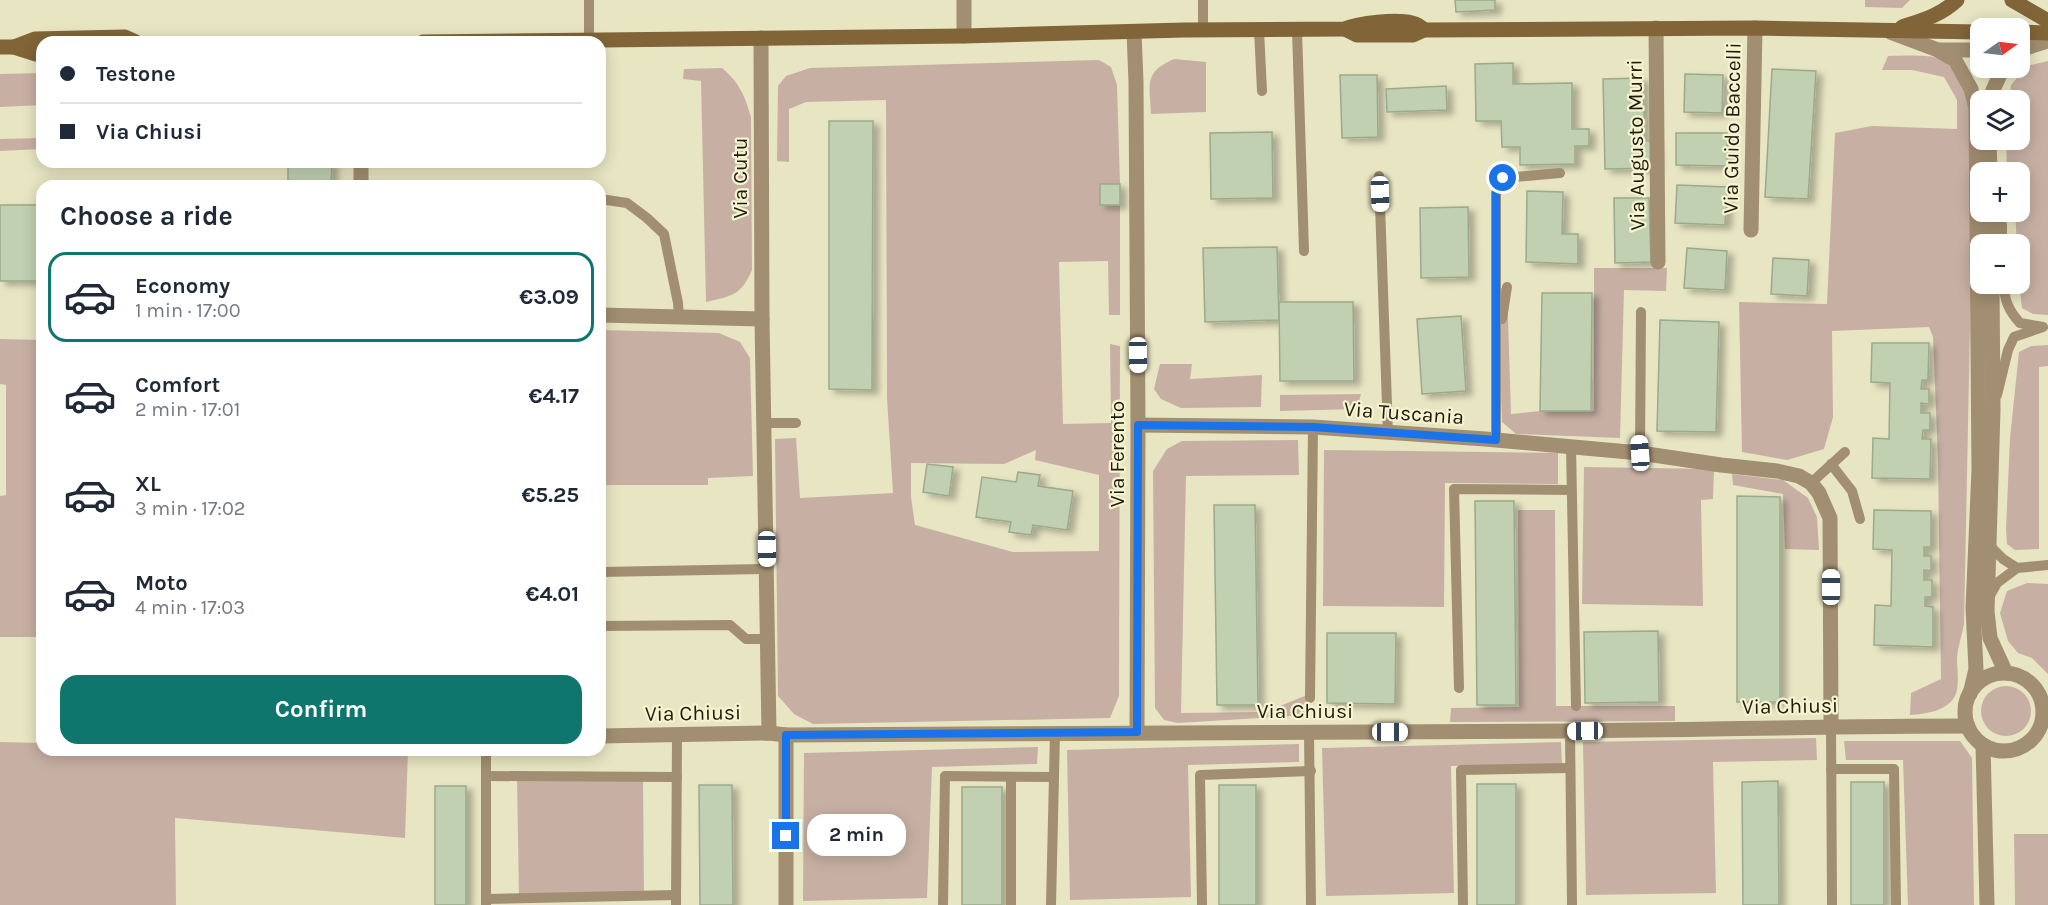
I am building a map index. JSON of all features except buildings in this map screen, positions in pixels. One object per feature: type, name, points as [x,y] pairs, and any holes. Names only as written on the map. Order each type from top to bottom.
[{"type":"main road","points":[[1888,31],[1932,18],[1948,9],[1957,0]]},
{"type":"main road","points":[[2013,0],[2048,21]]},
{"type":"main road","points":[[606,39],[964,36],[1345,29],[1358,35],[1413,35],[1424,30],[1656,28],[1970,32]]},
{"type":"main road","points":[[2030,32],[2048,33]]},
{"type":"main road","points":[[7,47],[36,39]]},
{"type":"main road","points":[[7,47],[36,54]]},
{"type":"street","points":[[964,0],[964,36]]},
{"type":"street","name":"Via Augusto Murri","points":[[1656,28],[1658,262]]},
{"type":"street","name":"Via Guido Baccelli","points":[[1751,230],[1755,28]]},
{"type":"street","points":[[1888,31],[1938,50],[1955,60],[1971,89],[1976,108],[1979,470],[1973,608],[1976,669],[1966,704],[1968,726],[1983,745],[2005,752],[2016,750],[2027,744],[2045,726],[2042,702],[2037,691],[2029,681],[2018,675],[1995,674],[1976,685],[1970,694]]},
{"type":"street","name":"Via Ferento","points":[[1134,32],[1138,425],[1137,732]]},
{"type":"street","name":"Via Cutu","points":[[761,38],[762,319],[769,733]]},
{"type":"street","points":[[2030,47],[2048,41]]},
{"type":"street","points":[[1938,50],[1970,50]]},
{"type":"street","points":[[1992,294],[1993,410],[1987,611],[1990,638],[2006,673]]},
{"type":"street","points":[[606,315],[762,319]]},
{"type":"street","name":"Via Tuscania","points":[[1138,425],[1313,427],[1571,446],[1777,471],[1799,476],[1811,483]]},
{"type":"street","points":[[1811,483],[1830,518],[1831,726]]},
{"type":"street","name":"Via Chiusi","points":[[606,736],[769,733],[786,735],[1569,731],[1968,726]]},
{"type":"street","points":[[786,735],[786,905]]},
{"type":"street","points":[[1983,745],[1988,905]]},
{"type":"lane","points":[[589,0],[589,36]]},
{"type":"lane","points":[[1203,0],[1203,30]]},
{"type":"lane","points":[[1259,30],[1262,91]]},
{"type":"lane","points":[[1297,30],[1304,251]]},
{"type":"lane","points":[[1496,440],[1496,193],[1503,178],[1560,173]]},
{"type":"lane","points":[[1380,176],[1388,434]]},
{"type":"lane","points":[[606,200],[627,203],[664,234],[679,317]]},
{"type":"lane","points":[[1496,352],[1507,287]]},
{"type":"lane","points":[[2004,294],[2011,313],[2020,323],[2045,327]]},
{"type":"lane","points":[[1640,453],[1641,312]]},
{"type":"lane","points":[[1993,410],[2008,350],[2014,337],[2045,327]]},
{"type":"lane","points":[[765,423],[796,423]]},
{"type":"lane","points":[[1310,698],[1313,427]]},
{"type":"lane","points":[[1571,446],[1576,706]]},
{"type":"lane","points":[[1811,483],[1845,452]]},
{"type":"lane","points":[[1831,464],[1852,491],[1860,519]]},
{"type":"lane","points":[[1459,687],[1454,489],[1571,490]]},
{"type":"lane","points":[[1989,544],[2003,559],[2017,568]]},
{"type":"lane","points":[[1987,600],[1998,583],[2017,568],[2048,565]]},
{"type":"lane","points":[[606,572],[767,569]]},
{"type":"lane","points":[[606,626],[730,625],[746,639],[768,639]]},
{"type":"lane","points":[[1831,726],[1832,905]]},
{"type":"lane","points":[[1569,731],[1572,905]]},
{"type":"lane","points":[[1051,905],[1055,732]]},
{"type":"lane","points":[[1309,732],[1311,905]]},
{"type":"lane","points":[[486,756],[486,902],[676,900],[677,734]]},
{"type":"lane","points":[[1463,905],[1461,770],[1570,768]]},
{"type":"lane","points":[[1831,769],[1894,769],[1896,905]]},
{"type":"lane","points":[[1202,905],[1200,775],[1311,771]]},
{"type":"lane","points":[[486,776],[677,777]]},
{"type":"lane","points":[[943,905],[945,777],[1054,777]]},
{"type":"lane","points":[[1011,777],[1011,905]]},
{"type":"shaded area","points":[[1865,0],[1910,0],[1902,8],[1865,7]]},
{"type":"shaded area","points":[[1888,56],[1929,56],[1940,59],[1947,63],[1958,77],[1970,115],[1970,328],[1964,624],[1957,657],[1958,686],[1955,697],[1945,706],[1938,710],[1910,715],[1911,693],[1941,679],[1938,460],[1933,337],[1929,327],[1832,331],[1833,417],[1824,449],[1787,460],[1742,452],[1739,302],[1827,304],[1835,133],[1872,126],[1957,129],[1957,100],[1944,77],[1912,70],[1882,70]]},
{"type":"shaded area","points":[[1174,59],[1206,62],[1206,112],[1151,114],[1150,87],[1153,74]]},
{"type":"shaded area","points":[[1099,60],[1111,67],[1117,85],[1120,184],[1101,205],[1120,205],[1120,315],[1109,315],[1108,261],[1059,262],[1063,424],[1111,423],[1110,344],[1120,346],[1119,696],[1110,718],[813,724],[794,714],[778,696],[775,439],[796,438],[800,498],[893,493],[887,398],[886,100],[806,102],[789,109],[789,162],[777,161],[778,86],[786,76],[810,68]],"holes":[[[1036,450],[1035,460],[1099,475],[1099,551],[1013,552],[915,525],[911,497],[911,463],[1004,464]]]},
{"type":"shaded area","points":[[2048,61],[2048,315],[2033,314],[2022,308],[2020,294],[2030,294],[2030,234],[2016,234],[2016,222],[2030,222],[2030,162],[2007,162],[2006,150],[2030,150],[2030,90],[2010,90],[2011,85],[2017,78],[2030,78],[2030,65]]},
{"type":"shaded area","points":[[722,68],[741,90],[751,117],[752,270],[744,285],[734,294],[706,302],[701,81],[683,79],[684,69]]},
{"type":"shaded area","points":[[36,73],[36,105],[0,107],[0,74]]},
{"type":"shaded area","points":[[36,138],[36,149],[0,151],[0,139]]},
{"type":"shaded area","points":[[1594,268],[1667,268],[1666,291],[1624,290],[1620,438],[1516,434],[1502,422],[1497,289],[1507,287],[1511,414],[1540,411],[1594,411]]},
{"type":"shaded area","points":[[606,330],[719,333],[740,342],[750,358],[753,476],[708,478],[708,485],[606,485]]},
{"type":"shaded area","points":[[0,339],[36,340],[36,637],[0,637],[0,496],[6,495],[6,385],[0,384]]},
{"type":"shaded area","points":[[2048,345],[2048,366],[2039,367],[2039,549],[2015,550],[2007,544],[2006,529],[2010,438],[2019,352],[2031,346]]},
{"type":"shaded area","points":[[1160,364],[1192,364],[1190,379],[1262,375],[1261,407],[1181,408],[1161,399],[1154,389]]},
{"type":"shaded area","points":[[1361,394],[1357,409],[1280,411],[1280,395]]},
{"type":"shaded area","points":[[1298,440],[1299,475],[1186,476],[1181,713],[1265,712],[1307,695],[1307,715],[1178,723],[1164,720],[1155,708],[1153,471],[1167,449],[1182,441]]},
{"type":"shaded area","points":[[1324,450],[1558,453],[1558,484],[1445,483],[1444,607],[1323,606]]},
{"type":"shaded area","points":[[1584,467],[1714,469],[1713,499],[1701,500],[1703,606],[1582,604]]},
{"type":"shaded area","points":[[1732,474],[1783,480],[1808,498],[1817,517],[1819,550],[1785,549],[1783,494],[1733,485]]},
{"type":"shaded area","points":[[1518,510],[1555,510],[1556,706],[1675,706],[1675,721],[1450,722],[1451,708],[1519,707]]},
{"type":"shaded area","points":[[2027,583],[2048,584],[2048,674],[2032,658],[2018,653],[2008,641],[2000,613],[2007,591]]},
{"type":"shaded area","points":[[2006,686],[2020,690],[2027,697],[2031,711],[2027,725],[2020,732],[2006,736],[1992,732],[1985,725],[1981,711],[1985,697],[1992,690]]},
{"type":"shaded area","points":[[1816,738],[1817,760],[1713,762],[1716,893],[1586,895],[1583,742]]},
{"type":"shaded area","points":[[1844,741],[1960,741],[1972,758],[1974,905],[1908,905],[1903,760],[1846,760]]},
{"type":"shaded area","points":[[0,742],[36,743],[36,756],[408,756],[405,838],[175,818],[176,905],[0,905]]},
{"type":"shaded area","points":[[1561,742],[1562,764],[1451,766],[1454,893],[1326,896],[1322,748]]},
{"type":"shaded area","points":[[1299,744],[1299,762],[1188,765],[1191,897],[1070,900],[1067,750]]},
{"type":"shaded area","points":[[1038,747],[1037,764],[932,767],[927,898],[803,901],[804,753]]},
{"type":"shaded area","points":[[517,777],[643,777],[644,896],[519,898]]},
{"type":"shaded area","points":[[2014,834],[2048,834],[2048,905],[2015,905]]},
{"type":"route","points":[[786,836],[786,735],[1137,732],[1138,425],[1313,427],[1496,440],[1496,193],[1503,178]]}]
